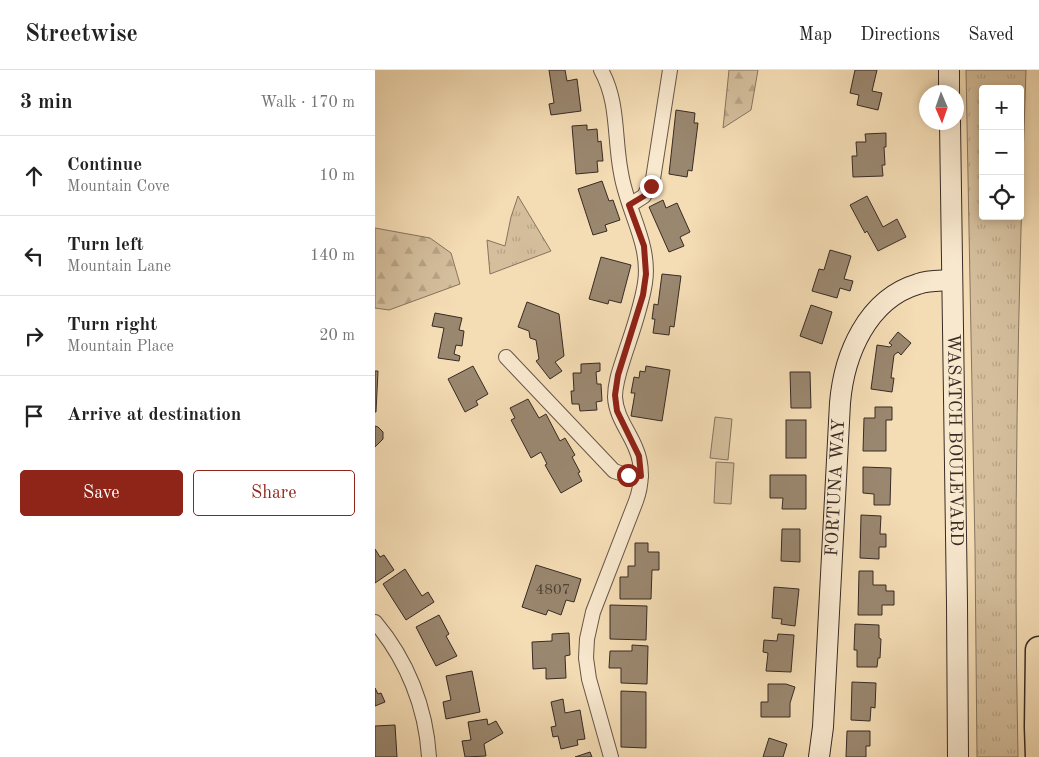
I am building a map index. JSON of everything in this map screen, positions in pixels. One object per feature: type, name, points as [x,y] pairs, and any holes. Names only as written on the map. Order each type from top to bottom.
[{"type":"highway","points":[[1039,650],[1037,727],[1039,757]]},
{"type":"street","points":[[601,70],[613,96],[620,173],[644,246],[646,274],[643,295],[618,375],[615,395],[617,411],[639,456],[641,476],[639,494],[593,612],[587,639],[587,668],[611,757]]},
{"type":"street","points":[[629,205],[644,196],[653,179],[669,70]]},
{"type":"street","points":[[949,70],[949,85]]},
{"type":"street","name":"WASATCH BOULEVARD","points":[[950,130],[958,757]]},
{"type":"street","name":"FORTUNA WAY","points":[[819,757],[823,727],[840,403],[846,368],[854,345],[863,328],[888,300],[916,284],[952,280]]},
{"type":"street","points":[[507,357],[614,471],[641,476]]},
{"type":"street","points":[[375,622],[400,657],[414,688],[425,725],[429,757]]},
{"type":"green space","points":[[729,70],[758,70],[751,110],[723,128]]},
{"type":"green space","points":[[966,70],[1026,70],[1024,139],[1024,85],[979,85],[979,220],[1022,220],[1017,413],[1018,757],[977,757]]},
{"type":"green space","points":[[518,196],[551,251],[490,274],[487,240],[505,246]]},
{"type":"green space","points":[[375,228],[430,238],[451,253],[460,284],[389,310],[375,308]]},
{"type":"green space","points":[[715,417],[732,419],[728,460],[710,458]]},
{"type":"green space","points":[[716,462],[734,463],[731,504],[714,503]]},
{"type":"building","points":[[549,70],[565,70],[567,81],[577,79],[581,111],[551,115],[549,104],[554,103]]},
{"type":"building","points":[[855,70],[877,70],[872,91],[882,93],[878,110],[857,105],[859,95],[850,93]]},
{"type":"building","points":[[676,110],[695,113],[694,123],[698,123],[692,171],[688,170],[687,177],[669,174]]},
{"type":"building","points":[[587,125],[587,130],[597,129],[598,142],[601,141],[603,161],[597,161],[598,172],[576,174],[572,126]]},
{"type":"building","points":[[886,133],[886,147],[884,147],[885,165],[882,165],[883,176],[853,177],[852,156],[857,156],[856,142],[866,142],[865,134]]},
{"type":"building","points":[[602,181],[609,201],[613,200],[620,220],[605,225],[607,231],[593,235],[578,189]]},
{"type":"building","points":[[867,196],[883,227],[897,219],[906,237],[878,251],[867,231],[865,233],[850,205]]},
{"type":"building","points":[[663,200],[666,208],[677,203],[690,232],[680,237],[684,246],[669,252],[649,207]]},
{"type":"building","points":[[830,250],[851,256],[844,279],[853,281],[850,291],[840,288],[837,298],[812,291],[819,269],[824,270]]},
{"type":"building","points":[[601,257],[631,265],[621,303],[609,300],[608,304],[589,299]]},
{"type":"building","points":[[662,274],[681,276],[674,327],[670,326],[669,335],[653,333],[655,319],[652,319],[654,304],[658,305]]},
{"type":"building","points":[[527,302],[559,314],[564,356],[555,362],[562,371],[550,379],[536,361],[539,359],[536,340],[530,338],[529,331],[518,327]]},
{"type":"building","points":[[811,305],[832,312],[822,344],[800,336]]},
{"type":"building","points":[[435,313],[462,318],[459,330],[464,331],[462,346],[456,345],[454,354],[460,356],[459,361],[438,358],[444,328],[432,326]]},
{"type":"building","points":[[898,332],[911,343],[901,355],[898,352],[894,355],[891,378],[894,378],[892,392],[871,389],[877,345],[890,347],[892,345],[889,343]]},
{"type":"building","points":[[600,363],[600,371],[596,372],[597,384],[601,384],[602,401],[596,402],[597,410],[580,411],[579,404],[572,404],[571,391],[574,391],[573,373],[581,373],[581,364]]},
{"type":"building","points":[[473,366],[488,394],[476,401],[478,405],[465,412],[448,379]]},
{"type":"building","points":[[646,366],[670,370],[662,421],[631,416],[635,393],[631,393],[634,377],[639,378],[640,371],[645,372]]},
{"type":"building","points":[[375,371],[378,371],[376,412],[375,412]]},
{"type":"building","points":[[790,372],[810,372],[811,408],[791,408]]},
{"type":"building","points":[[528,399],[539,418],[546,414],[560,441],[565,438],[575,455],[572,457],[580,472],[578,473],[582,481],[561,493],[545,465],[547,464],[541,452],[531,458],[511,420],[515,418],[510,408]]},
{"type":"building","points":[[875,407],[892,407],[892,420],[886,420],[886,451],[863,451],[864,418],[875,418]]},
{"type":"building","points":[[786,420],[806,420],[806,458],[786,458]]},
{"type":"building","points":[[375,426],[383,432],[383,439],[375,447]]},
{"type":"building","points":[[863,467],[891,468],[890,505],[874,505],[874,494],[863,493]]},
{"type":"building","points":[[770,475],[806,475],[806,509],[782,509],[783,498],[770,498]]},
{"type":"building","points":[[861,515],[881,516],[880,534],[886,534],[886,547],[879,547],[879,559],[860,558]]},
{"type":"building","points":[[782,529],[800,529],[800,562],[781,561]]},
{"type":"building","points":[[635,543],[648,543],[648,552],[659,552],[659,570],[652,570],[651,599],[620,599],[620,577],[628,577],[628,566],[635,566]]},
{"type":"building","points":[[375,549],[380,557],[384,555],[394,570],[375,583]]},
{"type":"building","points":[[536,565],[581,579],[574,602],[566,600],[561,615],[548,610],[546,615],[522,607]]},
{"type":"building","points":[[405,569],[422,596],[428,592],[434,602],[406,620],[383,584]]},
{"type":"building","points":[[859,571],[873,571],[873,585],[886,585],[886,591],[894,591],[894,605],[882,605],[882,615],[858,615]]},
{"type":"building","points":[[774,587],[799,589],[795,626],[781,624],[782,619],[772,618]]},
{"type":"building","points":[[610,605],[647,606],[646,640],[610,639]]},
{"type":"building","points":[[439,615],[449,634],[446,636],[457,656],[436,666],[416,627]]},
{"type":"building","points":[[855,624],[879,625],[879,638],[881,639],[880,658],[878,658],[877,667],[857,667],[857,650],[854,650]]},
{"type":"building","points":[[569,633],[570,655],[565,656],[566,678],[546,679],[546,668],[533,669],[532,642],[552,641],[552,634]]},
{"type":"building","points":[[778,634],[794,635],[791,672],[766,671],[768,653],[763,652],[764,640],[777,641]]},
{"type":"building","points":[[632,645],[648,646],[647,684],[621,683],[621,668],[609,668],[610,651],[632,651]]},
{"type":"building","points":[[472,671],[480,712],[446,719],[443,702],[451,700],[446,676]]},
{"type":"building","points":[[852,682],[876,683],[875,708],[871,707],[870,721],[851,720]]},
{"type":"building","points":[[768,684],[786,684],[795,687],[790,703],[790,717],[761,717],[761,702],[768,702]]},
{"type":"building","points":[[375,688],[378,694],[381,693],[385,702],[375,706]]},
{"type":"building","points":[[621,691],[646,692],[646,748],[621,747]]},
{"type":"building","points":[[563,699],[565,713],[580,710],[585,739],[577,740],[578,745],[561,749],[558,736],[553,737],[551,727],[556,726],[551,702]]},
{"type":"building","points":[[487,719],[488,725],[496,721],[503,733],[484,744],[486,756],[465,757],[462,741],[471,740],[468,722]]},
{"type":"building","points":[[395,725],[397,757],[375,757],[375,726]]},
{"type":"building","points":[[847,731],[870,731],[870,746],[866,746],[866,757],[846,757]]},
{"type":"building","points":[[769,738],[787,744],[783,757],[763,757]]},
{"type":"building","points":[[590,752],[592,757],[575,757]]},
{"type":"route","points":[[628,475],[641,476],[639,456],[617,411],[615,395],[618,375],[643,295],[647,265],[641,235],[629,205],[644,196],[651,186]]}]
